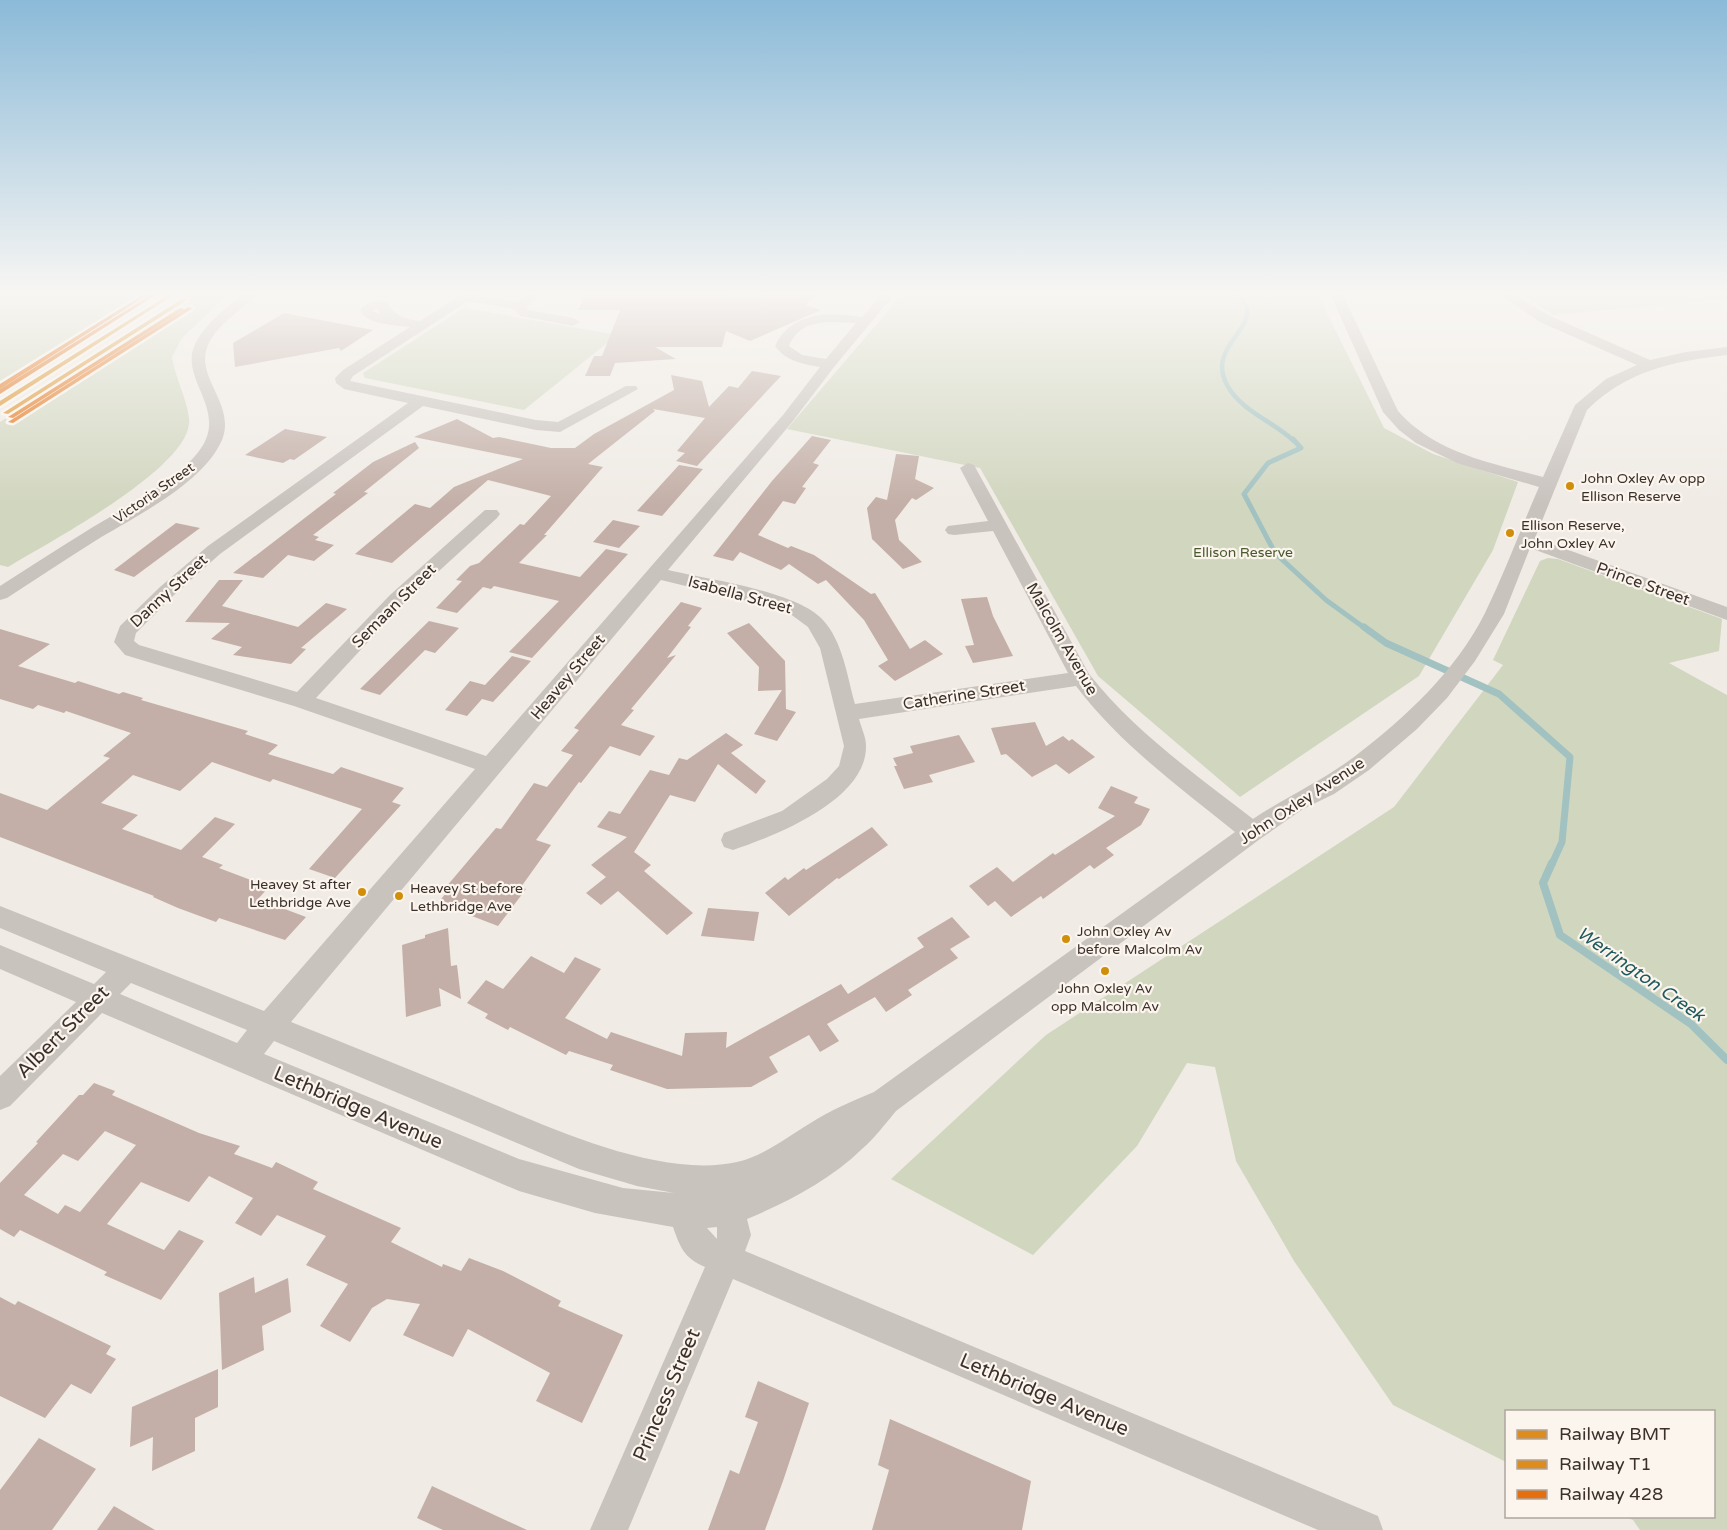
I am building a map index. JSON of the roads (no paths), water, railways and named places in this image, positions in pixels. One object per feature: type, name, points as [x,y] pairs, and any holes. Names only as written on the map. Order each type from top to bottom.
[{"type":"street","name":"Victoria Street","points":[[0,594],[156,495],[204,456],[215,436],[218,414],[199,362]]},
{"type":"street","points":[[363,362],[348,372],[342,381],[349,386],[536,425],[560,426],[631,389]]},
{"type":"street","points":[[820,362],[829,364]]},
{"type":"street","points":[[1368,362],[1391,412],[1402,426],[1424,441],[1455,456],[1548,484]]},
{"type":"street","points":[[1643,362],[1649,365]]},
{"type":"street","name":"John Oxley Avenue","points":[[726,1195],[764,1196],[807,1170],[851,1139],[886,1101],[1252,832],[1295,803],[1326,788],[1361,764],[1409,724],[1440,693],[1468,656],[1494,614],[1580,408],[1598,390],[1610,382],[1660,362]]},
{"type":"street","name":"Heavey Street","points":[[241,1059],[788,418],[829,364]]},
{"type":"street","name":"Danny Street","points":[[420,401],[214,550],[167,591],[127,631],[124,642],[132,650],[301,701],[492,766]]},
{"type":"street","name":"Malcolm Avenue","points":[[968,468],[1081,678],[1102,706],[1124,728],[1252,832]]},
{"type":"street","name":"Semaan Street","points":[[301,701],[397,599],[491,514]]},
{"type":"street","points":[[954,530],[998,525]]},
{"type":"street","name":"Prince Street","points":[[1525,540],[1727,614]]},
{"type":"street","name":"Isabella Street","points":[[656,573],[774,601],[806,615],[826,639],[848,713],[855,746],[849,768],[843,777],[780,823],[733,840]]},
{"type":"street","name":"Catherine Street","points":[[848,713],[1081,678]]},
{"type":"street","points":[[0,917],[553,1143],[628,1169],[691,1179],[726,1195]]},
{"type":"street","name":"Lethbridge Avenue","points":[[0,957],[519,1175],[597,1198],[685,1212],[726,1195]]},
{"type":"street","name":"Albert Street","points":[[0,1096],[127,969]]},
{"type":"street","points":[[691,1179],[685,1212],[690,1234],[702,1249],[725,1260]]},
{"type":"street","name":"Princess Street","points":[[609,1530],[735,1235],[726,1195]]},
{"type":"street","name":"Lethbridge Avenue","points":[[725,1260],[1364,1530]]},
{"type":"waterway","name":"Werrington Creek","points":[[1223,362],[1223,373],[1233,394],[1249,409],[1294,441]]},
{"type":"waterway","name":"Werrington Creek","points":[[1293,439],[1301,448],[1268,463],[1244,494],[1275,553],[1326,600],[1366,629]]},
{"type":"waterway","name":"Werrington Creek","points":[[1364,627],[1386,643],[1499,694],[1570,757],[1562,842],[1552,864]]},
{"type":"waterway","name":"Werrington Creek","points":[[1552,863],[1543,883],[1560,935],[1691,1024],[1727,1060]]},
{"type":"rail line","name":"428","points":[[0,392],[47,362]]},
{"type":"rail line","name":"BMT","points":[[0,404],[66,362]]},
{"type":"rail line","name":"T1","points":[[6,413],[86,362]]},
{"type":"place","name":"John Oxley Av opp Ellison Reserve","points":[[1570,486]]},
{"type":"place","name":"Ellison Reserve, John Oxley Av","points":[[1510,533]]},
{"type":"place","name":"Heavey St after Lethbridge Ave","points":[[362,892]]},
{"type":"place","name":"Heavey St before Lethbridge Ave","points":[[399,896]]},
{"type":"place","name":"John Oxley Av before Malcolm Av","points":[[1066,939]]},
{"type":"place","name":"John Oxley Av opp Malcolm Av","points":[[1105,971]]},
{"type":"park label","name":"Ellison Reserve","points":[[1243,552]]}]
